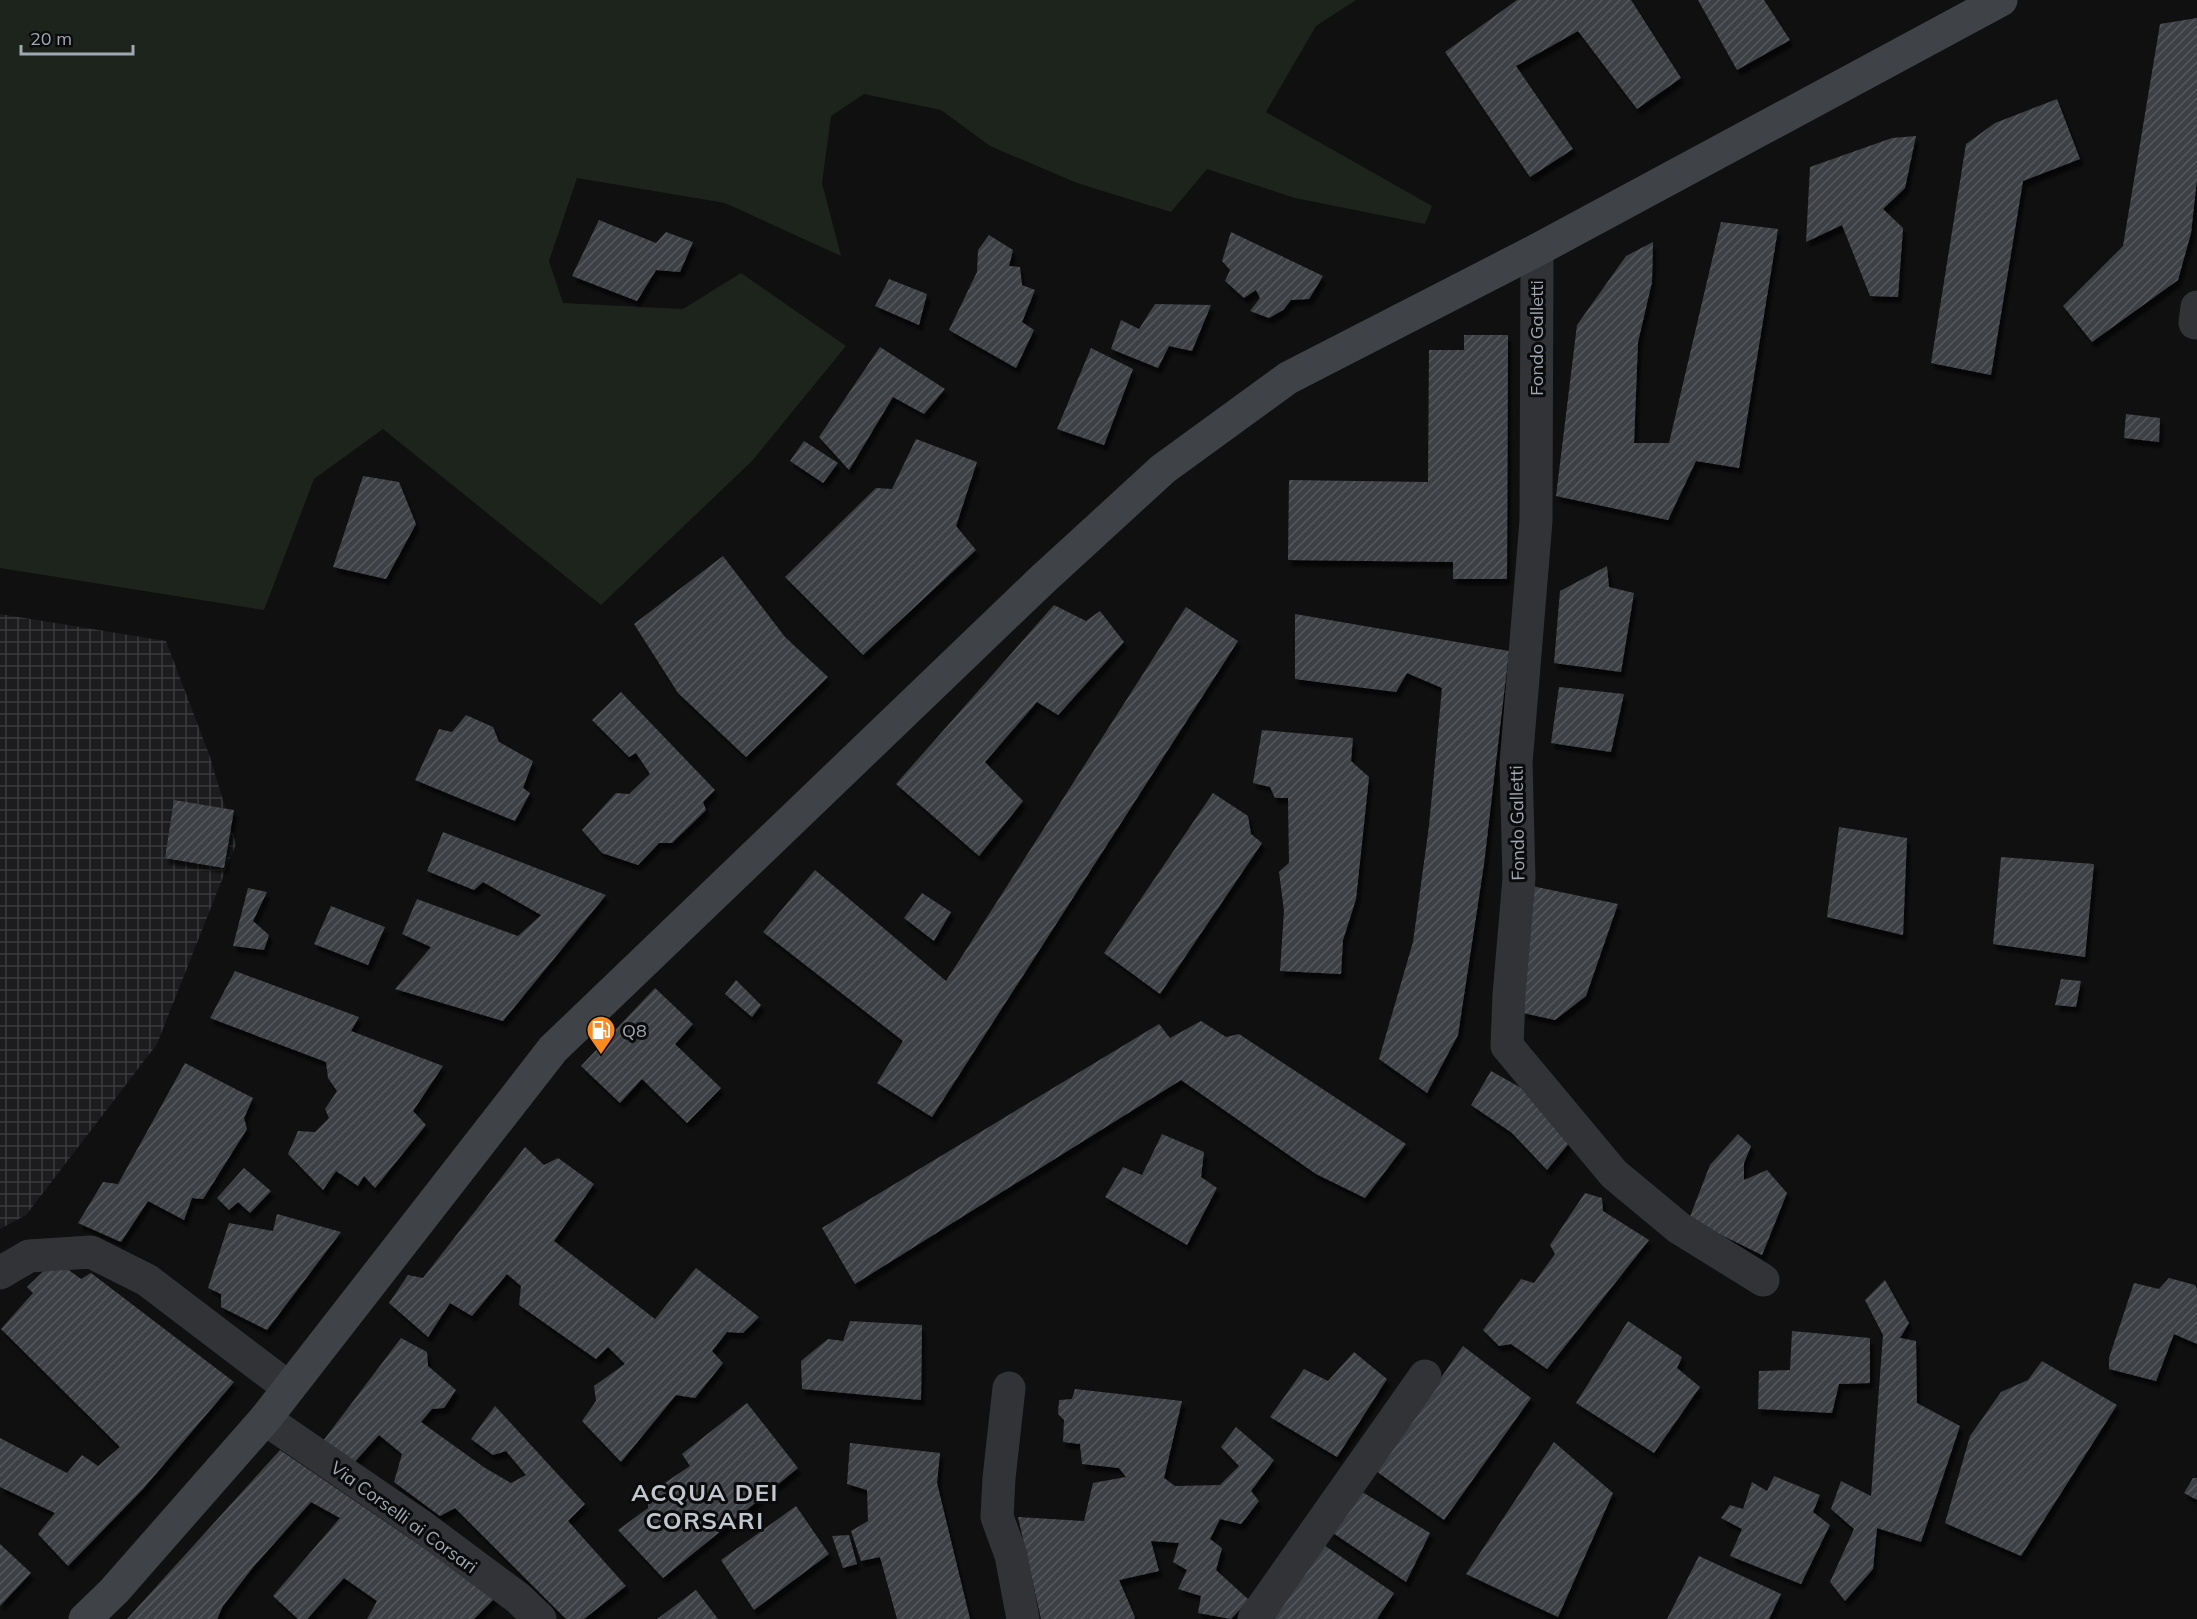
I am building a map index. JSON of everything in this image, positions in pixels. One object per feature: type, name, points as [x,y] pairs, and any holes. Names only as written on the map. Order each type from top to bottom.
[{"type":"main road","points":[[85,1619],[114,1591],[266,1419],[553,1049],[1042,579],[1163,470],[1288,378],[1537,250],[2001,0]]},
{"type":"street","name":"Fondo Galletti","points":[[1537,250],[1536,521],[1516,762],[1519,878],[1507,1046],[1614,1174],[1679,1228],[1763,1280]]},
{"type":"street","points":[[0,1273],[29,1256],[91,1252],[147,1280],[289,1388]]},
{"type":"street","points":[[1254,1619],[1425,1376]]},
{"type":"street","points":[[1010,1388],[999,1478],[998,1517],[1011,1555],[1023,1619]]},
{"type":"street","name":"Via Corselli ai Corsari","points":[[266,1419],[420,1525],[518,1598],[540,1619]]},
{"type":"shaded area","points":[[0,0],[1356,0],[1316,26],[1266,112],[1432,206],[1425,224],[1295,198],[1207,169],[1171,212],[1077,183],[990,146],[941,110],[864,94],[831,116],[822,183],[841,256],[725,203],[577,178],[549,261],[563,303],[683,309],[741,273],[846,346],[752,461],[601,605],[383,429],[314,479],[264,610],[0,568]]},
{"type":"shaded area","points":[[0,614],[166,641],[210,757],[236,844],[157,1044],[26,1215],[0,1229]]},
{"type":"building","points":[[1517,0],[1631,0],[1681,78],[1637,109],[1578,31],[1516,66],[1573,149],[1530,177],[1445,52]]},
{"type":"building","points":[[1698,0],[1764,0],[1790,40],[1737,70]]},
{"type":"building","points":[[2197,18],[2197,179],[2191,233],[2178,280],[2092,342],[2063,306],[2123,246],[2160,24]]},
{"type":"building","points":[[2057,99],[2080,159],[2023,181],[1991,375],[1931,363],[1966,144],[1995,123]]},
{"type":"building","points":[[1916,136],[1905,188],[1883,209],[1903,228],[1898,297],[1870,296],[1842,225],[1806,242],[1810,167],[1892,138]]},
{"type":"building","points":[[599,220],[656,243],[666,232],[693,242],[680,272],[656,270],[637,301],[572,276]]},
{"type":"building","points":[[1721,222],[1778,229],[1739,468],[1696,461],[1668,520],[1556,496],[1577,325],[1626,256],[1653,242],[1652,282],[1638,342],[1634,443],[1669,443]]},
{"type":"building","points":[[1231,232],[1323,276],[1309,299],[1291,300],[1283,310],[1269,318],[1250,311],[1260,298],[1256,290],[1244,298],[1225,281],[1230,270],[1222,261]]},
{"type":"building","points":[[989,235],[1013,250],[1009,266],[1020,267],[1022,285],[1035,290],[1022,322],[1034,330],[1016,368],[949,330],[977,272],[978,250]]},
{"type":"building","points":[[889,279],[927,294],[919,325],[875,306]]},
{"type":"building","points":[[1155,304],[1211,305],[1192,351],[1169,346],[1158,368],[1111,349],[1121,320],[1139,329]]},
{"type":"building","points":[[1464,335],[1508,335],[1507,579],[1453,579],[1453,562],[1288,560],[1289,480],[1428,482],[1429,350],[1464,350]]},
{"type":"building","points":[[880,347],[945,389],[924,414],[893,397],[849,470],[819,437]]},
{"type":"building","points":[[1091,348],[1133,369],[1104,445],[1057,429]]},
{"type":"building","points":[[2126,414],[2160,418],[2159,442],[2124,438]]},
{"type":"building","points":[[916,439],[977,462],[956,526],[976,550],[863,655],[785,577],[876,488],[892,489]]},
{"type":"building","points":[[804,441],[838,463],[823,483],[790,461]]},
{"type":"building","points":[[363,476],[399,482],[416,524],[386,579],[333,567]]},
{"type":"building","points":[[723,556],[785,637],[828,677],[746,757],[678,693],[634,624]]},
{"type":"building","points":[[1607,566],[1609,587],[1634,593],[1621,672],[1554,663],[1560,591]]},
{"type":"building","points":[[1054,605],[1086,621],[1100,611],[1124,642],[1058,715],[1037,702],[985,762],[1023,801],[979,856],[896,784]]},
{"type":"building","points":[[1186,607],[1238,641],[932,1117],[877,1083],[903,1041],[763,932],[815,870],[946,981]]},
{"type":"building","points":[[1295,614],[1509,651],[1484,864],[1458,1035],[1427,1093],[1379,1059],[1413,942],[1429,826],[1442,688],[1407,673],[1396,692],[1295,679]]},
{"type":"building","points":[[1559,687],[1624,694],[1611,752],[1551,743]]},
{"type":"building","points":[[621,692],[715,790],[703,802],[706,810],[672,843],[659,843],[638,865],[602,853],[582,830],[616,793],[629,794],[650,774],[636,753],[629,757],[592,720]]},
{"type":"building","points":[[466,715],[493,727],[499,742],[533,761],[523,788],[530,793],[515,821],[415,780],[439,729],[452,732]]},
{"type":"building","points":[[1262,730],[1353,738],[1351,761],[1369,777],[1356,899],[1343,940],[1341,974],[1280,971],[1284,911],[1279,872],[1289,863],[1288,798],[1275,798],[1270,787],[1253,783]]},
{"type":"building","points":[[1213,793],[1248,816],[1251,834],[1262,843],[1160,994],[1104,953]]},
{"type":"building","points":[[174,800],[234,810],[224,868],[165,858]]},
{"type":"building","points":[[1839,827],[1907,838],[1903,935],[1827,917]]},
{"type":"building","points":[[443,832],[606,895],[503,1021],[395,989],[431,947],[402,934],[417,899],[518,936],[541,915],[483,882],[474,890],[427,871]]},
{"type":"building","points":[[2001,857],[2094,864],[2085,957],[1993,944]]},
{"type":"building","points":[[1532,886],[1618,904],[1586,996],[1555,1020],[1523,1013]]},
{"type":"building","points":[[248,888],[267,892],[253,921],[269,935],[264,950],[233,946]]},
{"type":"building","points":[[922,893],[951,912],[934,941],[904,918]]},
{"type":"building","points":[[331,906],[385,927],[368,965],[314,944]]},
{"type":"building","points":[[235,971],[359,1017],[351,1031],[443,1066],[413,1111],[426,1125],[375,1188],[364,1176],[358,1186],[336,1171],[323,1190],[288,1154],[298,1131],[315,1132],[329,1118],[325,1109],[337,1091],[328,1078],[326,1062],[210,1018]]},
{"type":"building","points":[[2061,979],[2081,981],[2076,1007],[2055,1005]]},
{"type":"building","points":[[736,980],[761,1005],[752,1017],[725,994]]},
{"type":"building","points":[[655,988],[693,1024],[675,1044],[721,1088],[687,1123],[642,1079],[620,1103],[581,1066]]},
{"type":"building","points":[[1201,1021],[1226,1037],[1239,1034],[1406,1144],[1365,1198],[1316,1174],[1181,1080],[855,1284],[822,1228],[1159,1024],[1170,1038]]},
{"type":"building","points":[[185,1063],[253,1098],[244,1118],[247,1129],[203,1199],[192,1198],[184,1220],[148,1201],[121,1242],[78,1223],[103,1182],[118,1184]]},
{"type":"building","points":[[1491,1071],[1525,1090],[1570,1142],[1547,1170],[1512,1133],[1471,1105]]},
{"type":"building","points":[[1162,1134],[1204,1152],[1201,1177],[1217,1188],[1187,1245],[1105,1197],[1123,1167],[1142,1175]]},
{"type":"building","points":[[1738,1134],[1751,1146],[1744,1163],[1744,1180],[1767,1170],[1787,1193],[1762,1255],[1689,1219],[1710,1165]]},
{"type":"building","points":[[525,1147],[544,1165],[558,1158],[594,1184],[554,1241],[655,1319],[696,1268],[759,1317],[743,1333],[727,1332],[712,1351],[723,1363],[695,1398],[676,1395],[621,1462],[582,1421],[596,1401],[594,1386],[625,1364],[608,1347],[596,1359],[519,1305],[521,1286],[507,1274],[472,1316],[450,1303],[428,1337],[389,1303],[408,1275],[423,1278]]},
{"type":"building","points":[[244,1168],[271,1191],[250,1213],[238,1202],[229,1210],[217,1198]]},
{"type":"building","points":[[1585,1193],[1602,1198],[1603,1211],[1649,1240],[1547,1369],[1511,1344],[1499,1346],[1483,1330],[1521,1279],[1534,1283],[1555,1254],[1550,1245]]},
{"type":"building","points":[[277,1214],[341,1232],[267,1330],[221,1307],[221,1294],[208,1288],[229,1223],[273,1231]]},
{"type":"building","points":[[55,1260],[81,1279],[91,1273],[234,1382],[143,1489],[68,1566],[38,1534],[55,1513],[0,1487],[0,1438],[67,1473],[82,1455],[98,1466],[120,1447],[1,1329],[33,1293],[27,1287]]},
{"type":"building","points":[[2169,1278],[2195,1285],[2197,1289],[2197,1344],[2174,1334],[2156,1381],[2109,1369],[2109,1358],[2134,1283],[2159,1289]]},
{"type":"building","points":[[1885,1280],[1909,1323],[1900,1338],[1916,1341],[1917,1403],[1960,1426],[1921,1542],[1877,1528],[1873,1569],[1845,1601],[1830,1582],[1854,1529],[1831,1509],[1841,1481],[1871,1496],[1883,1335],[1865,1300]]},
{"type":"building","points":[[850,1321],[922,1325],[921,1400],[802,1389],[801,1361],[828,1339],[843,1341]]},
{"type":"building","points":[[1628,1321],[1682,1357],[1677,1368],[1700,1387],[1654,1453],[1576,1403]]},
{"type":"building","points":[[1792,1331],[1870,1338],[1870,1383],[1839,1384],[1832,1413],[1758,1409],[1759,1371],[1790,1370]]},
{"type":"building","points":[[401,1338],[427,1352],[428,1366],[456,1390],[444,1408],[432,1409],[421,1422],[485,1468],[511,1483],[526,1475],[506,1451],[493,1455],[471,1439],[495,1406],[585,1504],[568,1521],[626,1586],[584,1619],[566,1619],[455,1508],[440,1516],[394,1482],[402,1454],[379,1435],[351,1466],[323,1441]]},
{"type":"building","points":[[1463,1346],[1531,1398],[1444,1520],[1376,1471]]},
{"type":"building","points":[[1354,1352],[1387,1379],[1337,1457],[1270,1417],[1304,1369],[1328,1381]]},
{"type":"building","points":[[2042,1361],[2117,1405],[2021,1556],[1945,1523],[1970,1436],[2001,1392],[2028,1380]]},
{"type":"building","points":[[1075,1389],[1182,1401],[1164,1478],[1175,1486],[1220,1485],[1239,1466],[1221,1447],[1236,1427],[1274,1460],[1251,1491],[1259,1501],[1241,1524],[1220,1519],[1210,1539],[1222,1548],[1216,1570],[1249,1600],[1231,1619],[1198,1613],[1201,1596],[1178,1589],[1187,1570],[1173,1562],[1179,1543],[1151,1541],[1159,1571],[1119,1580],[1134,1619],[1041,1619],[1018,1517],[1084,1521],[1093,1483],[1126,1477],[1119,1468],[1082,1464],[1080,1444],[1063,1442],[1064,1420],[1058,1414],[1059,1400],[1072,1399]]},
{"type":"building","points":[[747,1403],[798,1468],[663,1578],[618,1530],[648,1508],[648,1494],[690,1466],[682,1454]]},
{"type":"building","points":[[1554,1442],[1613,1493],[1558,1617],[1466,1574]]},
{"type":"building","points":[[850,1443],[940,1453],[937,1483],[970,1619],[897,1619],[880,1557],[861,1561],[851,1531],[868,1521],[867,1490],[847,1484]]},
{"type":"building","points":[[280,1450],[496,1597],[474,1619],[367,1619],[377,1601],[344,1578],[307,1619],[298,1619],[273,1596],[340,1518],[311,1502],[254,1566],[223,1606],[217,1619],[127,1619]]},
{"type":"building","points":[[1774,1476],[1820,1495],[1813,1512],[1830,1525],[1801,1584],[1730,1556],[1742,1529],[1721,1518],[1730,1505],[1743,1509],[1752,1482],[1767,1491]]},
{"type":"building","points":[[2193,1478],[2197,1478],[2197,1500],[2184,1493]]},
{"type":"building","points":[[1359,1490],[1430,1533],[1406,1582],[1330,1531]]},
{"type":"building","points":[[796,1506],[829,1554],[754,1610],[721,1560]]},
{"type":"building","points":[[849,1535],[857,1564],[843,1568],[832,1536]]},
{"type":"building","points":[[0,1544],[31,1573],[0,1606]]},
{"type":"building","points":[[1324,1545],[1394,1593],[1377,1619],[1274,1619]]},
{"type":"building","points":[[1699,1556],[1781,1594],[1769,1619],[1667,1619]]},
{"type":"building","points":[[696,1590],[718,1619],[657,1619]]},
{"type":"place","name":"Q8","points":[[601,1056]]},
{"type":"district","name":"ACQUA DEI CORSARI","points":[[705,1506]]}]
